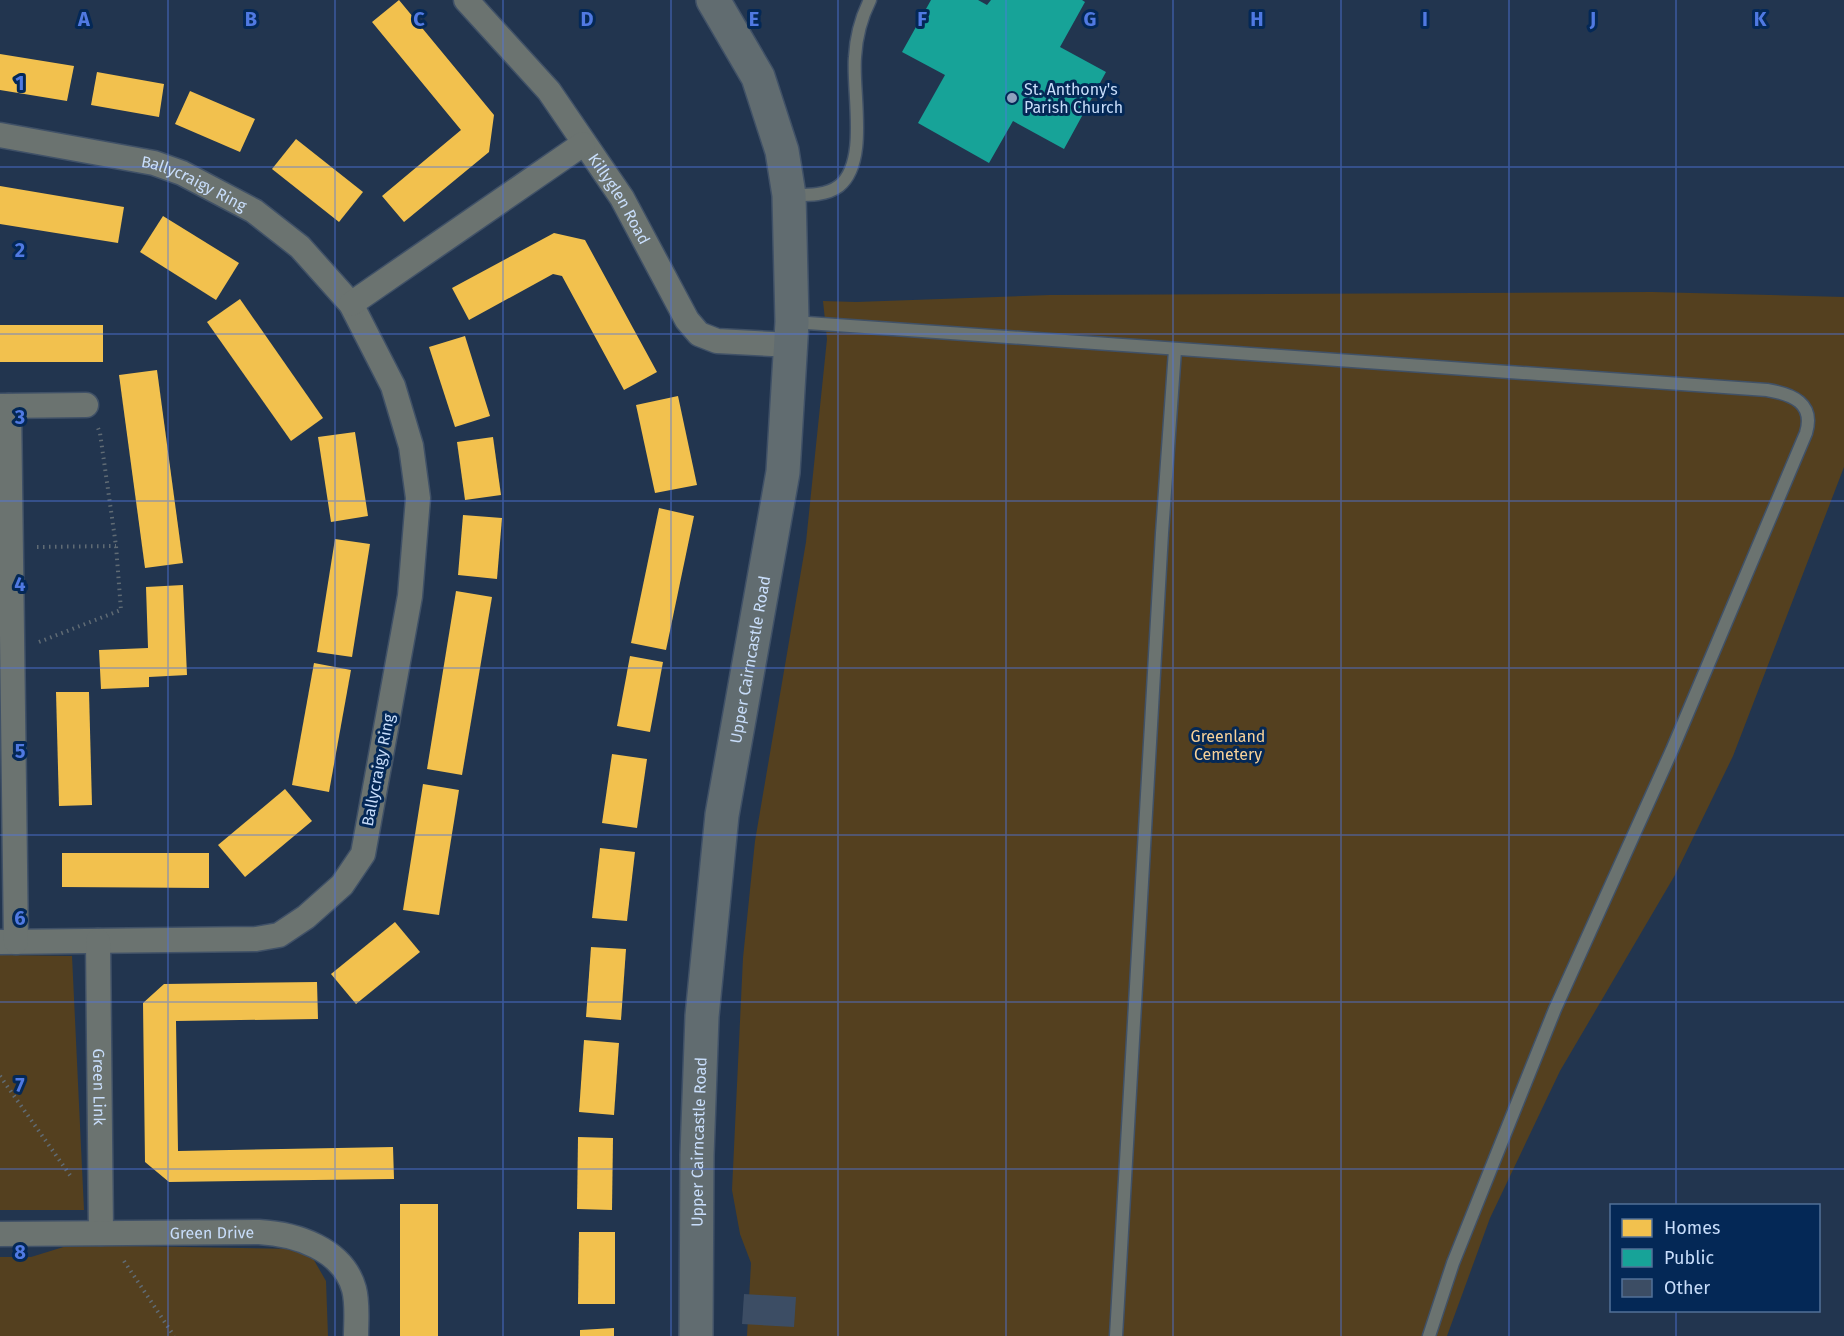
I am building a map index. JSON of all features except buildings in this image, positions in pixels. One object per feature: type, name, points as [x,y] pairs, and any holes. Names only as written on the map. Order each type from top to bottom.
[{"type":"street","name":"Killyglen Road","points":[[466,0],[549,91],[622,198],[680,308],[696,331],[708,339],[717,341],[792,333]]},
{"type":"street","name":"Upper Cairncastle Road","points":[[696,1336],[697,1143],[702,1016],[722,815],[783,472],[792,333],[789,195],[782,151],[758,77],[713,0]]},
{"type":"street","name":"Ballycraigy Ring","points":[[0,135],[153,163],[182,173],[254,211],[300,247],[351,304],[393,386],[411,446],[418,498],[410,596],[363,854],[342,885],[306,917],[279,935],[256,939],[8,942]]},
{"type":"street","points":[[351,304],[583,144]]},
{"type":"street","points":[[8,942],[12,645],[11,547],[4,406],[86,405]]},
{"type":"street","name":"Green Link","points":[[98,941],[103,1233]]},
{"type":"street","name":"Green Drive","points":[[0,1234],[280,1234],[307,1242],[330,1256],[351,1280],[355,1295],[356,1336]]},
{"type":"lane","points":[[789,195],[819,194],[834,189],[844,181],[853,164],[858,138],[855,59],[857,39],[870,0]]},
{"type":"lane","points":[[792,333],[1175,350],[1767,390],[1781,392],[1802,404],[1809,419],[1806,433],[1672,750],[1555,1009],[1453,1263],[1428,1336]]},
{"type":"lane","points":[[1116,1336],[1162,533],[1175,350]]},
{"type":"path","points":[[12,645],[29,646],[121,610],[116,546],[100,433],[86,405]]},
{"type":"path","points":[[11,547],[116,546]]},
{"type":"path","points":[[0,1076],[76,1184],[101,1203]]},
{"type":"path","points":[[103,1233],[174,1336]]},
{"type":"green space","name":"Greenland Cemetery","points":[[1652,292],[1844,297],[1844,467],[1733,756],[1675,875],[1560,1071],[1490,1218],[1447,1336],[747,1336],[751,1263],[740,1234],[732,1190],[743,958],[755,841],[806,542],[827,339],[823,301],[856,302],[1050,295]]},
{"type":"green space","points":[[0,955],[72,956],[84,1210],[0,1210]]},
{"type":"green space","points":[[70,1245],[295,1249],[311,1255],[326,1281],[328,1336],[0,1336],[0,1257],[31,1257]]},
{"type":"place","name":"St. Anthony's Parish Church","points":[[1012,98]]}]
